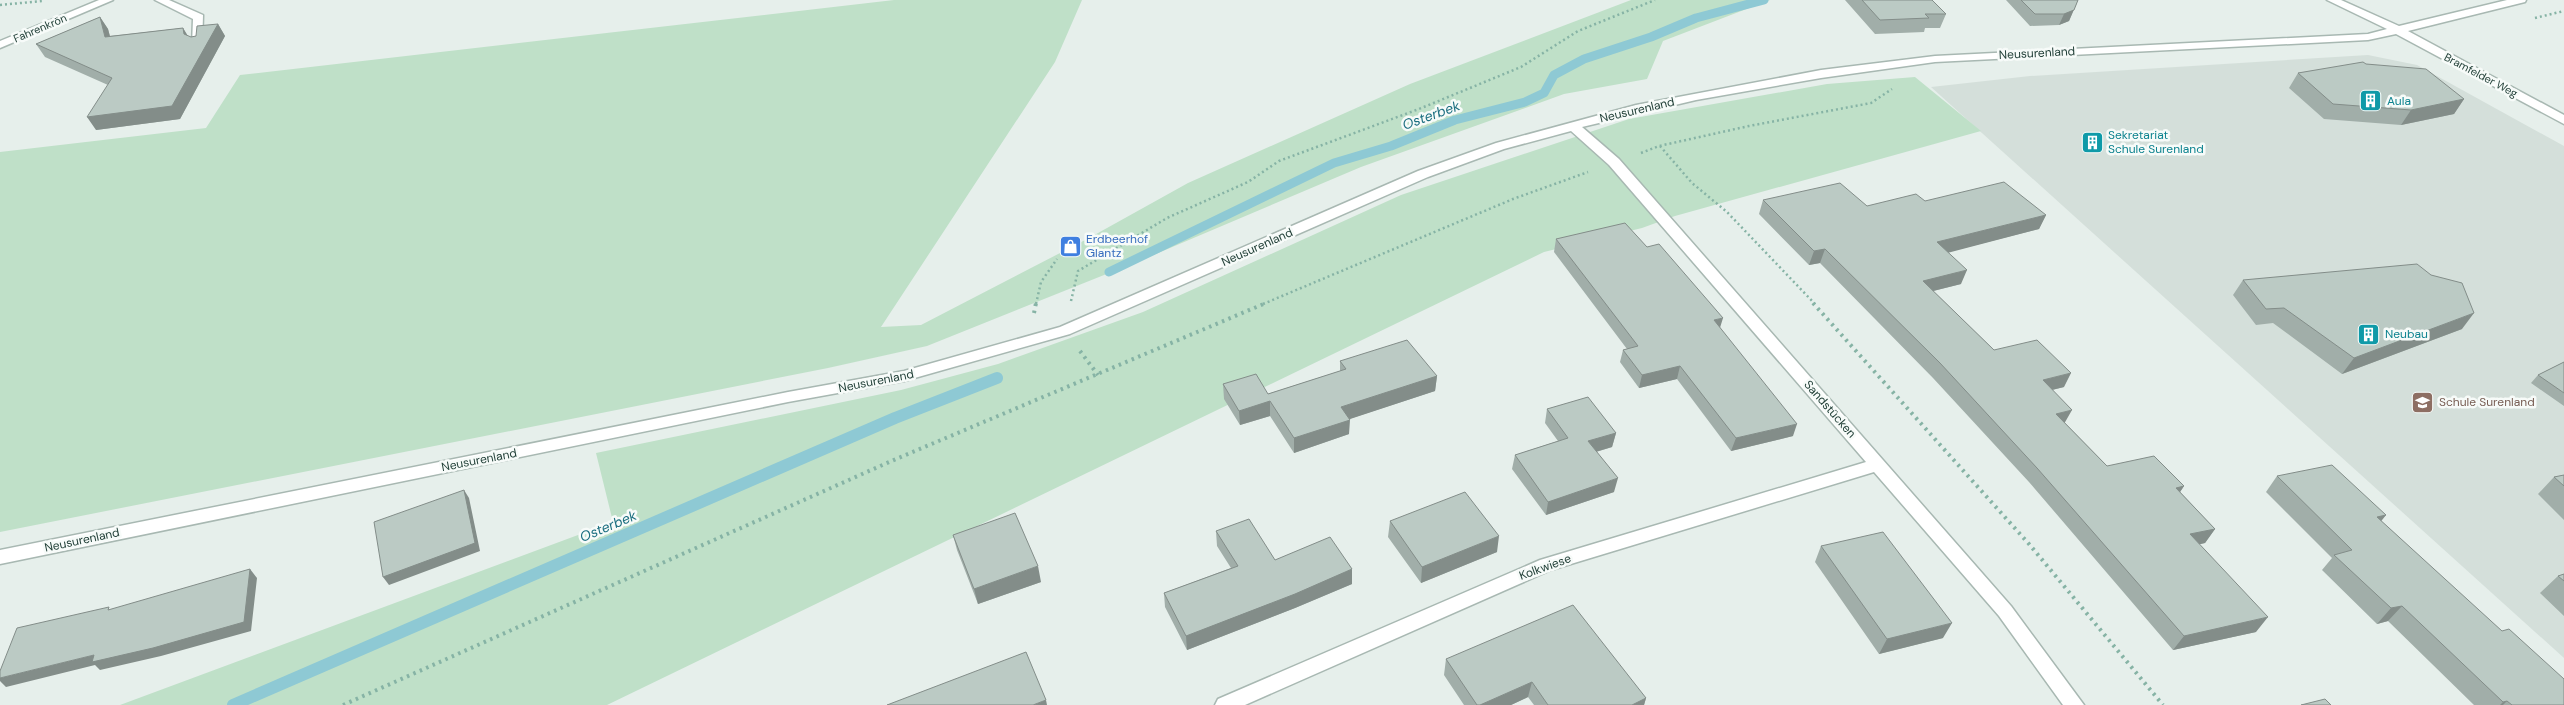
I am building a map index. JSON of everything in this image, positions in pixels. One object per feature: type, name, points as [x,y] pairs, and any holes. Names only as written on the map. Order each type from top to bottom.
[{"type":"street","name":"Fahrenkrön","points":[[0,45],[108,0]]},
{"type":"street","points":[[160,0],[199,17],[198,45]]},
{"type":"street","name":"Bramfelder Weg","points":[[2332,0],[2398,30],[2564,120]]},
{"type":"street","name":"Neusurenland","points":[[0,557],[788,397],[904,376],[1065,331],[1424,174],[1500,146],[1572,125],[1696,96],[1891,64],[2013,54],[2368,38],[2521,0]]},
{"type":"street","name":"Sandstücken","points":[[1572,125],[1614,162],[1879,464],[2005,611],[2074,705]]},
{"type":"street","name":"Kolkwiese","points":[[1225,705],[1546,565],[1879,464]]},
{"type":"path","points":[[0,5],[45,0]]},
{"type":"path","points":[[1098,375],[1065,331],[1078,271],[1167,218],[1248,182],[1279,161],[1419,109],[1521,67],[1578,31],[1655,0]]},
{"type":"path","points":[[343,705],[896,459],[1513,199],[1660,146],[1871,103],[1900,84],[1891,64]]},
{"type":"path","points":[[1660,146],[1692,183],[1727,212],[1828,319],[2029,544],[2163,705]]},
{"type":"path","points":[[1028,341],[1041,282],[1057,259]]},
{"type":"shaded area","name":"Schule Surenland","points":[[2368,55],[2417,65],[2564,146],[2564,658],[1931,87],[2030,76]]},
{"type":"green space","points":[[894,0],[1082,0],[1055,62],[881,327],[921,325],[1089,238],[1188,183],[1410,84],[1631,0],[1770,0],[1663,41],[1647,79],[1564,94],[1361,167],[1144,259],[927,346],[828,368],[0,532],[0,152],[206,128],[240,75]]},
{"type":"green space","points":[[1915,77],[1981,131],[1675,216],[1642,228],[1544,252],[607,705],[120,705],[613,522],[596,453],[901,390],[998,364],[1143,312],[1401,195],[1629,119],[1827,84]]},
{"type":"building","points":[[1862,0],[1932,0],[1946,14],[1925,14],[1929,18],[1880,20]]},
{"type":"building","points":[[2021,0],[2078,0],[2074,10],[2064,14],[2035,14]]},
{"type":"building","points":[[100,17],[105,37],[183,28],[184,34],[191,37],[196,36],[197,26],[218,24],[172,106],[87,117],[112,78],[36,44]]},
{"type":"building","points":[[2363,62],[2366,64],[2426,69],[2464,99],[2411,110],[2333,104],[2298,73]]},
{"type":"building","points":[[2004,182],[2046,215],[1937,242],[1967,270],[1923,281],[1994,350],[2037,340],[2071,373],[2043,380],[2072,410],[2056,414],[2107,466],[2154,456],[2184,486],[2176,488],[2215,529],[2190,534],[2268,617],[2184,636],[2037,468],[1940,363],[1825,249],[1814,251],[1763,200],[1840,183],[1867,206],[1916,194],[1925,201]]},
{"type":"building","points":[[1625,223],[1647,247],[1659,244],[1723,318],[1714,320],[1797,424],[1736,438],[1680,366],[1642,375],[1623,350],[1638,346],[1556,239]]},
{"type":"building","name":"Neubau","points":[[2417,264],[2431,275],[2462,283],[2474,313],[2354,358],[2284,308],[2266,309],[2243,280]]},
{"type":"building","points":[[1407,340],[1437,376],[1341,407],[1350,420],[1294,438],[1270,401],[1239,411],[1223,384],[1256,374],[1268,394],[1346,369],[1340,361]]},
{"type":"building","points":[[2564,362],[2564,393],[2538,375]]},
{"type":"building","points":[[1588,397],[1616,433],[1588,441],[1618,478],[1548,502],[1515,455],[1568,438],[1547,409]]},
{"type":"building","points":[[2332,465],[2386,515],[2377,517],[2502,631],[2509,629],[2564,679],[2564,705],[2512,705],[2507,701],[2503,702],[2402,606],[2391,608],[2334,555],[2352,550],[2277,476]]},
{"type":"building","points":[[2564,475],[2564,486],[2554,477]]},
{"type":"building","points":[[464,490],[475,543],[383,577],[374,522]]},
{"type":"building","points":[[1465,492],[1499,536],[1422,567],[1390,521]]},
{"type":"building","points":[[1015,513],[1038,566],[974,589],[953,535]]},
{"type":"building","points":[[1249,519],[1275,560],[1330,537],[1352,569],[1295,594],[1186,636],[1164,593],[1238,566],[1216,531]]},
{"type":"building","points":[[1883,532],[1952,623],[1887,639],[1821,546]]},
{"type":"building","points":[[250,569],[244,622],[153,648],[92,662],[94,655],[0,678],[0,671],[17,628],[109,607],[108,610]]},
{"type":"building","points":[[2564,574],[2564,581],[2558,576]]},
{"type":"building","points":[[1573,605],[1646,698],[1632,705],[1548,705],[1532,682],[1477,705],[1446,659]]},
{"type":"building","points":[[1026,652],[1046,700],[1033,705],[887,705]]},
{"type":"building","points":[[2325,699],[2331,705],[2301,705]]},
{"type":"waterway","name":"Osterbek","points":[[1109,272],[1334,163],[1391,146],[1455,120],[1525,102],[1544,93],[1554,75],[1584,59],[1651,37],[1696,18],[1764,0]]},
{"type":"waterway","name":"Osterbek","points":[[233,705],[895,418],[997,378]]},
{"type":"place","name":"Aula","points":[[2371,101]]},
{"type":"place","name":"Sekretariat Schule Surenland","points":[[2092,142]]},
{"type":"place","name":"Erdbeerhof Glantz","points":[[1070,246]]},
{"type":"place","name":"Neubau","points":[[2369,334]]},
{"type":"place","name":"Schule Surenland","points":[[2423,402]]}]
